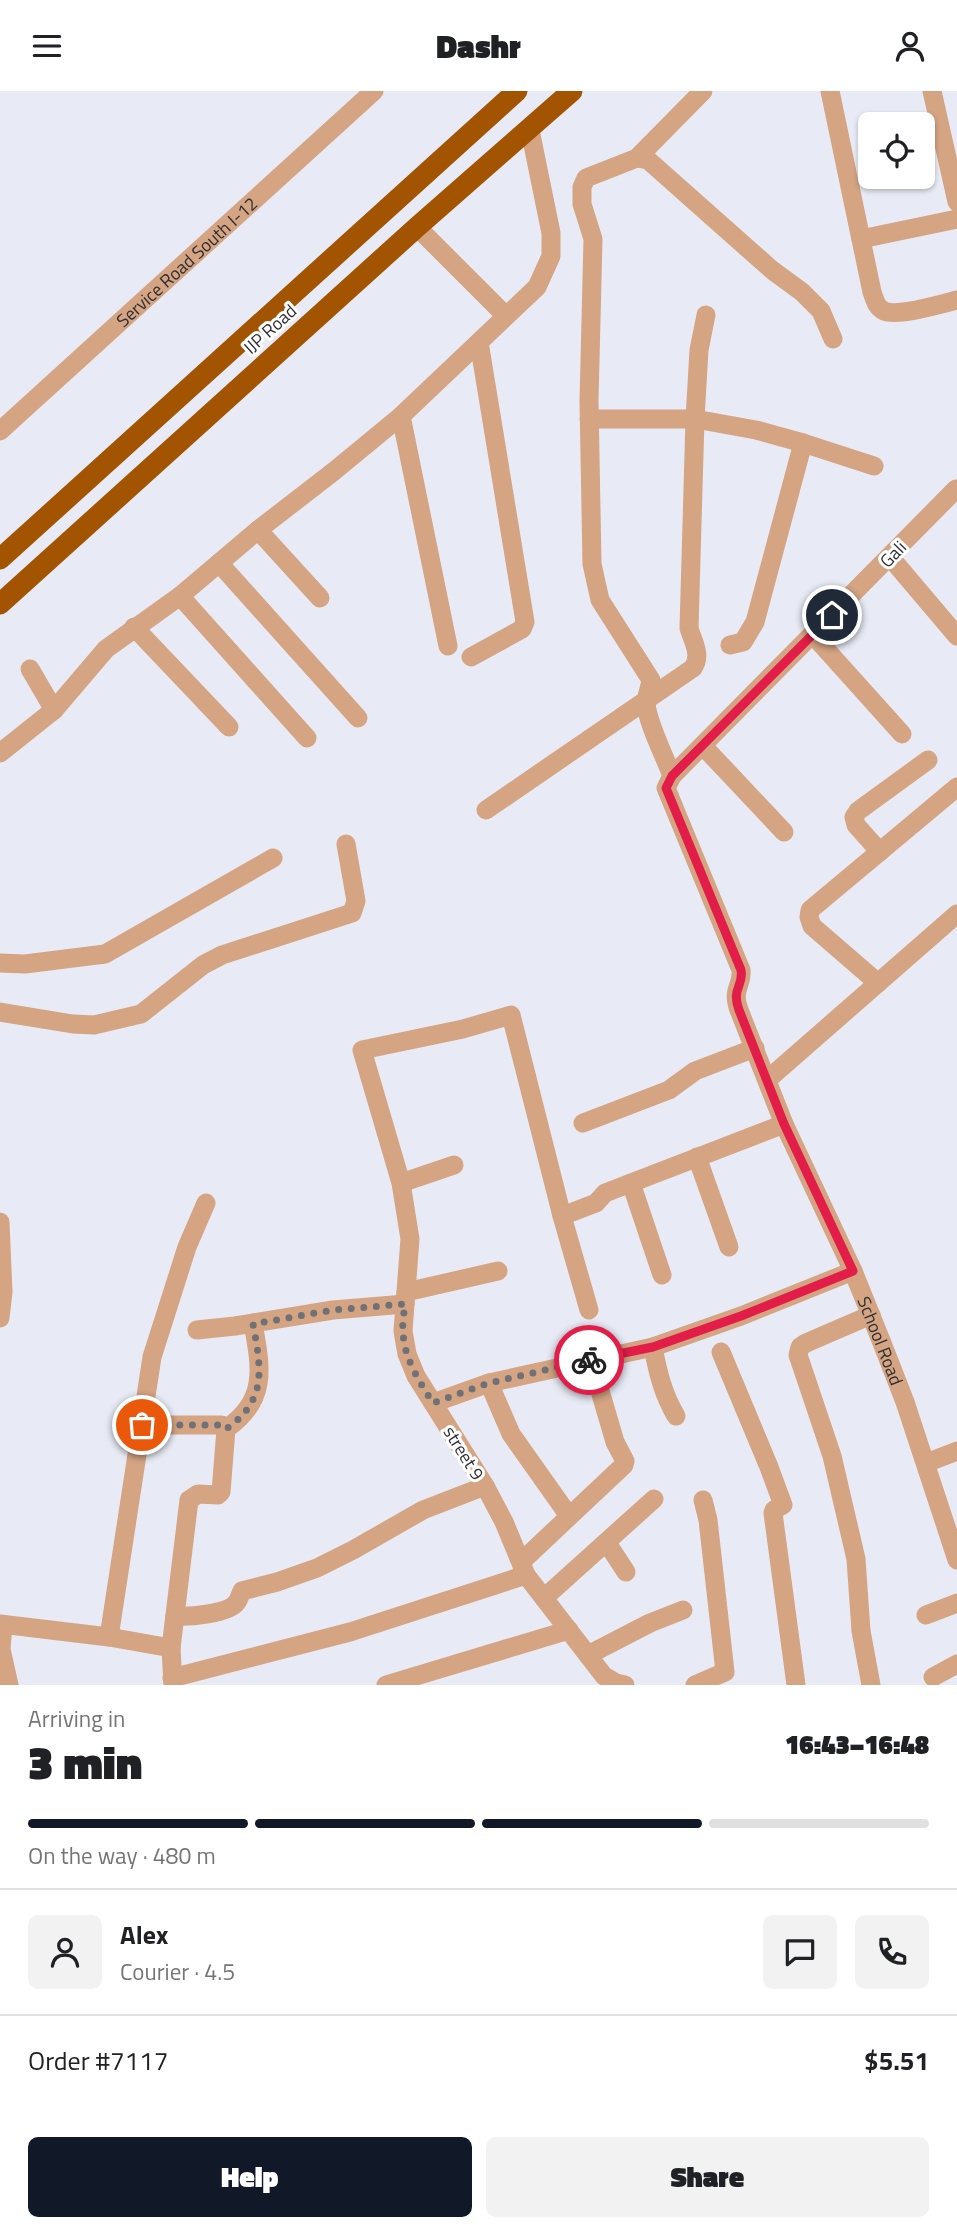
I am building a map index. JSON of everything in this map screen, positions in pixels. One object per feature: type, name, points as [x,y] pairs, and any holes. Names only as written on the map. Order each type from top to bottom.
[{"type":"highway","name":"IJP Road","points":[[0,559],[517,91]]},
{"type":"highway","name":"IJP Road","points":[[0,604],[417,227],[572,91]]},
{"type":"street","name":"Service Road South I-12","points":[[0,431],[374,91]]},
{"type":"street","points":[[672,776],[648,713],[646,699],[651,680],[600,600],[592,564],[589,419],[593,239],[582,204],[582,187],[586,178],[591,175],[637,157],[703,91]]},
{"type":"street","points":[[830,91],[877,305],[886,312],[898,313],[957,300]]},
{"type":"street","points":[[932,91],[957,202]]},
{"type":"street","points":[[0,753],[54,710],[106,649],[180,596],[401,416],[537,286],[551,255],[551,233],[530,130]]},
{"type":"street","points":[[637,157],[648,160],[772,270],[802,292],[821,311],[834,339]]},
{"type":"street","points":[[861,239],[957,219]]},
{"type":"street","points":[[417,227],[506,316]]},
{"type":"street","points":[[486,810],[693,668],[697,662],[698,655],[689,628],[695,419],[699,350],[706,315]]},
{"type":"street","points":[[471,657],[522,629],[525,622],[479,342]]},
{"type":"street","points":[[401,416],[447,646]]},
{"type":"street","points":[[589,419],[695,419],[755,430],[874,466]]},
{"type":"street","points":[[730,645],[743,642],[755,622],[803,443]]},
{"type":"street","name":"Gali","points":[[672,776],[957,489]]},
{"type":"street","points":[[258,530],[320,598]]},
{"type":"street","points":[[890,557],[957,636]]},
{"type":"street","points":[[219,563],[358,718]]},
{"type":"street","points":[[180,596],[307,738]]},
{"type":"street","points":[[134,627],[229,727]]},
{"type":"street","points":[[813,635],[902,734]]},
{"type":"street","points":[[30,669],[54,710]]},
{"type":"street","points":[[703,746],[784,832]]},
{"type":"street","points":[[880,852],[856,825],[854,817],[858,811],[928,760]]},
{"type":"street","name":"School Road","points":[[672,776],[667,782],[666,792],[741,970],[736,993],[739,1010],[784,1124],[871,1315],[905,1402],[957,1560]]},
{"type":"street","points":[[878,983],[812,926],[810,911],[957,787]]},
{"type":"street","points":[[0,1012],[94,1025],[141,1014],[203,965],[222,955],[352,913],[356,901],[346,844]]},
{"type":"street","points":[[0,963],[26,964],[105,954],[273,858]]},
{"type":"street","points":[[767,1080],[957,914]]},
{"type":"street","name":"street 9","points":[[562,1216],[511,1015],[362,1050],[401,1183],[410,1239],[403,1332],[407,1354],[416,1376],[485,1486],[504,1522],[523,1569],[604,1676],[625,1685]]},
{"type":"street","points":[[583,1123],[669,1090],[695,1071],[755,1048]]},
{"type":"street","points":[[589,1310],[562,1216],[596,1203],[605,1193],[784,1124]]},
{"type":"street","points":[[697,1157],[729,1247]]},
{"type":"street","points":[[401,1183],[454,1165]]},
{"type":"street","points":[[631,1183],[662,1275]]},
{"type":"street","points":[[109,1637],[152,1357],[187,1247],[205,1203]]},
{"type":"street","points":[[0,1222],[3,1292],[0,1318]]},
{"type":"street","points":[[197,1330],[253,1324],[405,1298],[498,1271]]},
{"type":"street","points":[[433,1403],[489,1383],[653,1347],[741,1316],[853,1271]]},
{"type":"street","points":[[871,1315],[806,1343],[800,1347],[798,1355],[832,1456],[856,1559],[861,1632],[871,1685]]},
{"type":"street","points":[[226,1429],[241,1419],[258,1387],[261,1367],[253,1324]]},
{"type":"street","points":[[653,1347],[659,1381],[677,1416]]},
{"type":"street","points":[[721,1352],[783,1505],[774,1510],[774,1513],[796,1685]]},
{"type":"street","points":[[226,1429],[221,1492],[218,1495],[198,1494],[189,1500],[171,1648],[173,1682],[350,1632],[523,1569],[569,1515],[624,1465],[625,1461],[615,1442],[591,1360]]},
{"type":"street","points":[[489,1383],[511,1434],[569,1515]]},
{"type":"street","points":[[142,1425],[222,1425],[226,1429]]},
{"type":"street","points":[[926,1463],[957,1451]]},
{"type":"street","points":[[175,1616],[189,1617],[226,1608],[237,1603],[242,1591],[317,1568],[423,1510],[485,1486]]},
{"type":"street","points":[[544,1598],[654,1499]]},
{"type":"street","points":[[679,1685],[693,1685],[725,1672],[708,1520],[703,1500]]},
{"type":"street","points":[[607,1543],[626,1572]]},
{"type":"street","points":[[926,1615],[957,1602]]},
{"type":"street","points":[[588,1655],[650,1623],[683,1610]]},
{"type":"street","points":[[9,1685],[1,1649],[1,1625],[109,1637],[171,1648]]},
{"type":"street","points":[[386,1685],[569,1630]]},
{"type":"street","points":[[933,1677],[957,1664]]},
{"type":"way so far","points":[[142,1425],[222,1425],[226,1429],[241,1419],[258,1387],[261,1367],[253,1324],[333,1310],[405,1304],[403,1332],[407,1354],[416,1376],[433,1403],[489,1383],[589,1360]]},
{"type":"route","points":[[589,1360],[653,1347],[741,1316],[853,1271],[784,1124],[739,1010],[736,993],[741,970],[666,792],[667,782],[672,776],[832,615]]}]
